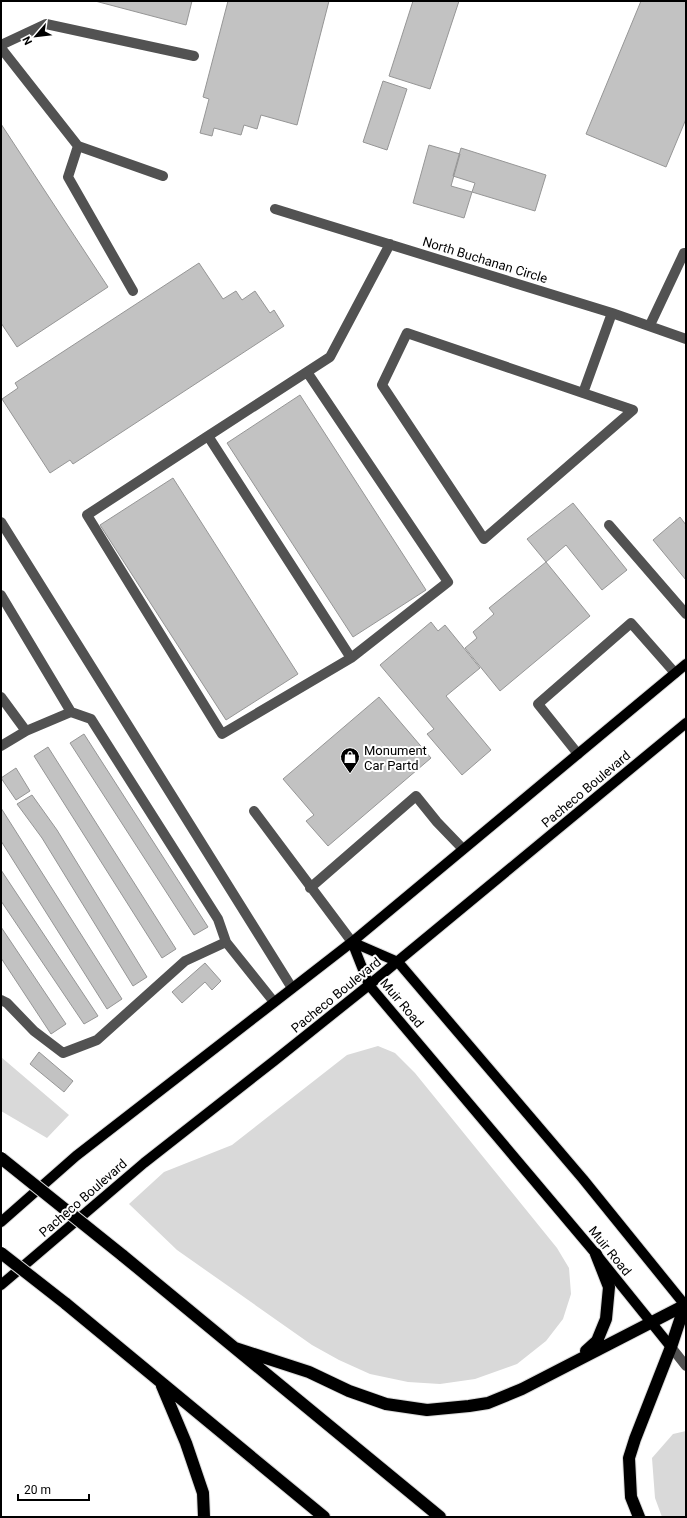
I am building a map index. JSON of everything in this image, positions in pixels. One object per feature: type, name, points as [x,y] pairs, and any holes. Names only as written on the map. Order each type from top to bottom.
[{"type":"highway","points":[[1,1158],[122,1255],[440,1517]]},
{"type":"highway","points":[[1,1253],[324,1517]]},
{"type":"highway","points":[[573,1363],[597,1340],[606,1319],[609,1287],[596,1254]]},
{"type":"highway","points":[[235,1348],[309,1372],[349,1391],[386,1404],[427,1410],[488,1403],[522,1389],[685,1305]]},
{"type":"highway","points":[[639,1517],[631,1497],[630,1458],[635,1439],[671,1347],[685,1305]]},
{"type":"highway","points":[[160,1383],[186,1443],[203,1493],[204,1517]]},
{"type":"main road","points":[[1,1222],[76,1156],[352,942],[686,664]]},
{"type":"main road","name":"Pacheco Boulevard","points":[[1,1285],[144,1162],[398,962],[686,723]]},
{"type":"main road","name":"Muir Road","points":[[352,942],[398,962],[583,1179],[685,1305]]},
{"type":"main road","name":"Muir Road","points":[[352,942],[369,985],[596,1254],[671,1347]]},
{"type":"street","points":[[163,176],[78,146],[1,46],[46,24],[194,56]]},
{"type":"street","points":[[78,146],[68,177],[133,291]]},
{"type":"street","name":"North Buchanan Circle","points":[[275,209],[650,325],[686,339]]},
{"type":"street","points":[[307,372],[448,582],[351,658],[222,734],[87,515],[330,357],[390,244]]},
{"type":"street","points":[[650,325],[684,252],[686,253]]},
{"type":"street","points":[[584,393],[612,313]]},
{"type":"street","points":[[407,333],[584,393],[632,410],[484,539],[382,385],[407,333]]},
{"type":"street","points":[[208,436],[351,658]]},
{"type":"street","points":[[1,522],[292,988]]},
{"type":"street","points":[[609,525],[686,614]]},
{"type":"street","points":[[1,595],[71,712]]},
{"type":"street","points":[[578,754],[538,704],[631,623],[675,674]]},
{"type":"street","points":[[1,697],[26,730]]},
{"type":"street","points":[[1,746],[26,730],[71,712],[92,719],[218,919],[226,942],[274,1002]]},
{"type":"street","points":[[310,888],[416,796],[437,822],[463,849]]},
{"type":"street","points":[[254,811],[310,888],[352,942]]},
{"type":"street","points":[[1,1000],[34,1031],[63,1053],[97,1040],[185,961],[226,942]]},
{"type":"street","name":"Muir Road","points":[[671,1347],[686,1366]]},
{"type":"shaded area","points":[[378,1046],[395,1053],[415,1073],[557,1248],[569,1268],[571,1294],[563,1319],[546,1341],[517,1364],[475,1379],[440,1384],[408,1382],[370,1374],[339,1360],[312,1345],[177,1250],[129,1204],[164,1172],[232,1145],[347,1055]]},
{"type":"shaded area","points":[[1,1057],[69,1115],[47,1138],[1,1111]]},
{"type":"shaded area","points":[[686,1431],[686,1517],[662,1517],[655,1498],[652,1458],[673,1434]]},
{"type":"building","points":[[95,1],[192,1],[186,25]]},
{"type":"building","points":[[228,1],[329,1],[297,125],[261,115],[257,129],[244,125],[241,135],[214,128],[212,136],[200,133],[209,99],[203,97]]},
{"type":"building","points":[[413,1],[459,1],[430,89],[389,76]]},
{"type":"building","points":[[641,1],[686,1],[686,119],[666,167],[586,134]]},
{"type":"building","points":[[383,81],[407,89],[387,150],[363,142]]},
{"type":"building","points":[[1,124],[108,287],[17,347],[1,323]]},
{"type":"building","points":[[429,145],[460,154],[451,186],[472,192],[464,218],[413,203]]},
{"type":"building","points":[[461,148],[546,175],[535,211],[472,192],[475,183],[453,176]]},
{"type":"building","points":[[199,263],[223,299],[236,291],[242,300],[255,291],[270,313],[274,310],[284,326],[73,464],[70,460],[50,473],[2,399],[18,388],[15,383]]},
{"type":"building","points":[[300,395],[426,590],[353,637],[227,443]]},
{"type":"building","points":[[173,478],[298,674],[226,720],[100,525]]},
{"type":"building","points":[[573,503],[627,570],[602,590],[566,545],[546,562],[527,539]]},
{"type":"building","points":[[680,517],[686,525],[686,580],[653,540]]},
{"type":"building","points":[[546,562],[590,616],[500,691],[465,648],[477,638],[473,632],[494,614],[489,608]]},
{"type":"building","points":[[431,622],[438,631],[445,625],[480,668],[446,696],[491,750],[462,775],[427,734],[434,729],[380,665]]},
{"type":"building","points":[[379,697],[431,758],[328,846],[306,821],[314,815],[283,779]]},
{"type":"building","points":[[84,734],[208,927],[194,935],[70,743]]},
{"type":"building","points":[[48,747],[176,949],[162,958],[34,756]]},
{"type":"building","points":[[16,768],[30,791],[16,800],[1,778]]},
{"type":"building","points":[[32,795],[57,830],[147,977],[133,986],[42,838],[17,804]]},
{"type":"building","points":[[1,808],[122,999],[107,1009],[1,841]]},
{"type":"building","points":[[1,870],[98,1016],[84,1024],[1,901]]},
{"type":"building","points":[[1,927],[66,1024],[51,1034],[1,958]]},
{"type":"building","points":[[205,963],[221,981],[212,990],[205,982],[182,1003],[172,992]]},
{"type":"building","points":[[39,1052],[73,1081],[64,1092],[30,1064]]},
{"type":"place","name":"Monument Car Partd","points":[[350,774]]}]
